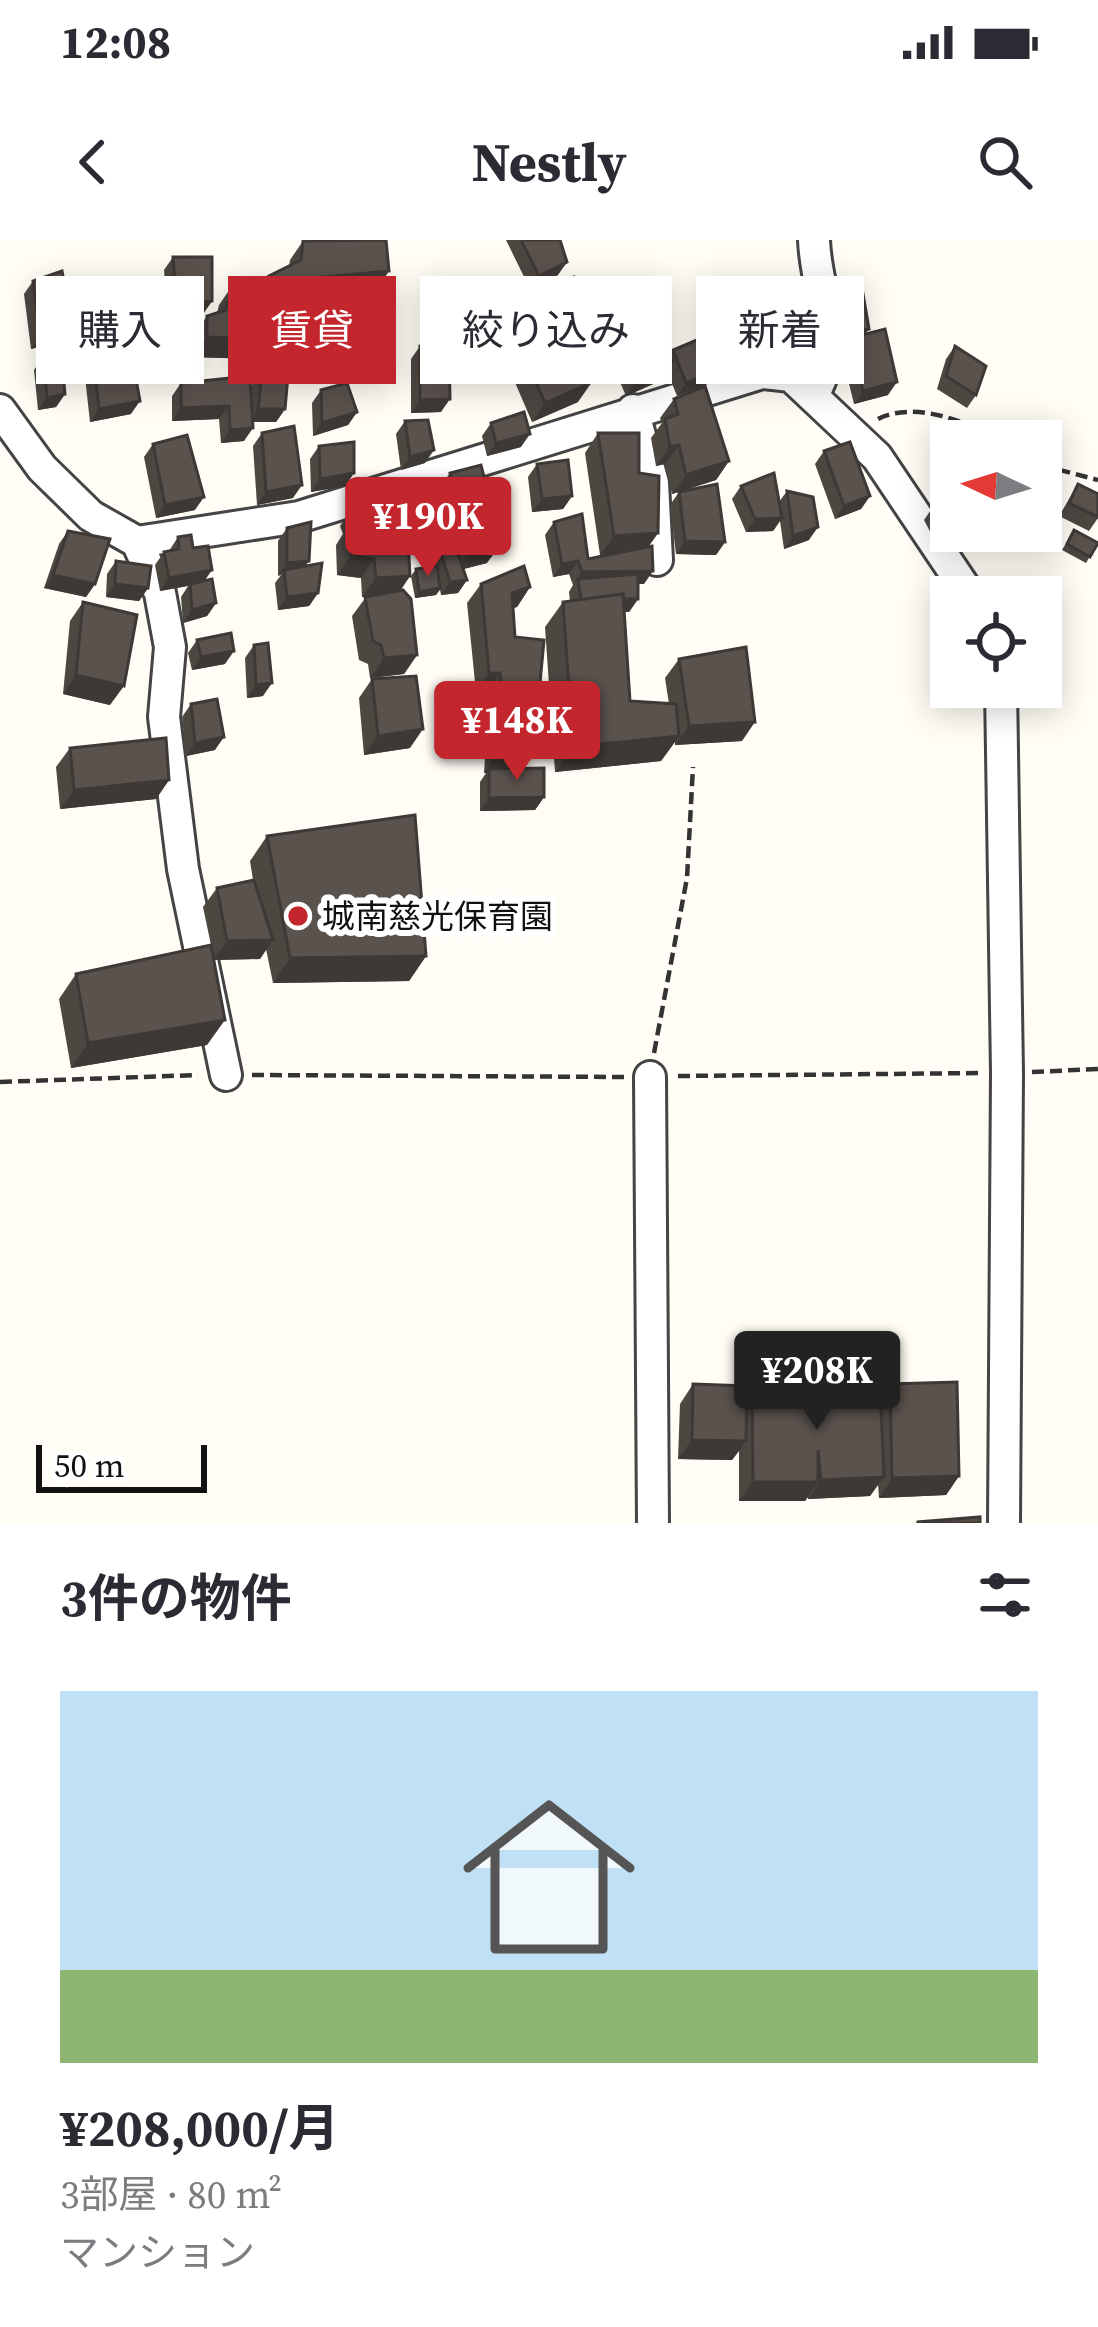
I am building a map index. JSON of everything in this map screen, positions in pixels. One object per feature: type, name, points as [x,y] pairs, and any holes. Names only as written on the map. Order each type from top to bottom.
[{"type":"street","points":[[813,396],[828,367],[834,335],[816,278],[814,240]]},
{"type":"street","points":[[137,542],[299,517],[762,373],[790,376],[877,457],[957,576]]},
{"type":"street","points":[[0,410],[42,468],[91,516],[137,542],[160,592],[170,647],[164,717],[178,826],[226,1075]]},
{"type":"street","points":[[633,410],[653,483],[657,560]]},
{"type":"street","points":[[1001,708],[1004,1523]]},
{"type":"street","points":[[650,1077],[653,1523]]},
{"type":"path","points":[[852,433],[889,414],[925,412],[952,420]]},
{"type":"path","points":[[1062,471],[1098,480]]},
{"type":"path","points":[[650,1077],[687,878],[693,767]]},
{"type":"path","points":[[0,1082],[226,1075],[650,1077],[1098,1069]]},
{"type":"building","points":[[386,240],[389,271],[269,276],[301,260],[303,241]]},
{"type":"building","points":[[521,240],[560,240],[567,262],[539,276]]},
{"type":"building","points":[[173,257],[212,257],[212,301],[204,302],[204,276],[175,276]]},
{"type":"building","points":[[228,302],[228,338],[207,337],[207,316],[226,310]]},
{"type":"building","points":[[885,329],[897,382],[863,391],[864,334]]},
{"type":"building","points":[[696,340],[696,379],[686,383],[673,350]]},
{"type":"building","points":[[955,346],[986,366],[976,395],[946,376]]},
{"type":"building","points":[[228,378],[228,384],[250,384],[253,428],[230,430],[229,406],[181,408],[181,384]]},
{"type":"building","points":[[46,384],[64,384],[65,394],[47,398]]},
{"type":"building","points":[[96,384],[137,384],[140,401],[99,409]]},
{"type":"building","points":[[261,384],[287,384],[285,409],[258,409]]},
{"type":"building","points":[[347,384],[357,412],[322,423],[321,390]]},
{"type":"building","points":[[420,384],[450,384],[450,399],[420,400]]},
{"type":"building","points":[[537,384],[588,384],[545,403]]},
{"type":"building","points":[[705,386],[729,461],[686,475],[679,445],[670,447],[665,419],[678,414],[674,399]]},
{"type":"building","points":[[524,412],[530,434],[496,443],[491,423]]},
{"type":"building","points":[[428,420],[434,450],[410,457],[405,421]]},
{"type":"building","points":[[294,426],[302,485],[266,492],[262,433]]},
{"type":"building","points":[[598,433],[639,433],[639,473],[659,476],[658,533],[614,536]]},
{"type":"building","points":[[187,435],[204,497],[165,505],[153,444]]},
{"type":"building","points":[[354,442],[354,473],[320,479],[319,446]]},
{"type":"building","points":[[850,442],[870,496],[844,506],[824,451]]},
{"type":"building","points":[[568,460],[572,496],[542,499],[537,464]]},
{"type":"building","points":[[481,465],[501,544],[469,551],[450,473]]},
{"type":"building","points":[[774,473],[782,518],[755,519],[741,486]]},
{"type":"building","points":[[717,484],[725,542],[685,541],[679,492]]},
{"type":"building","points":[[1078,484],[1098,494],[1098,517],[1069,503]]},
{"type":"building","points":[[395,490],[405,512],[375,524],[354,525],[349,513]]},
{"type":"building","points":[[787,491],[813,497],[818,527],[793,536]]},
{"type":"building","points":[[582,514],[588,559],[652,546],[653,571],[582,572],[578,561],[562,564],[554,522]]},
{"type":"building","points":[[311,522],[309,561],[287,563],[287,528]]},
{"type":"building","points":[[407,522],[410,576],[376,578],[374,559],[351,555],[349,525]]},
{"type":"building","points":[[1074,530],[1098,543],[1090,557],[1067,544]]},
{"type":"building","points":[[68,531],[110,539],[95,584],[53,575]]},
{"type":"building","points":[[451,534],[467,580],[450,582],[436,539]]},
{"type":"building","points":[[191,535],[193,548],[208,546],[212,570],[169,578],[164,552],[179,549],[178,537]]},
{"type":"building","points":[[116,561],[151,566],[148,588],[115,584]]},
{"type":"building","points":[[322,563],[318,593],[287,597],[284,570]]},
{"type":"building","points":[[437,566],[440,588],[419,592],[416,569]]},
{"type":"building","points":[[524,566],[530,587],[512,593],[515,637],[544,640],[539,694],[502,693],[500,673],[489,673],[481,584]]},
{"type":"building","points":[[638,574],[638,599],[623,599],[623,594],[581,600],[578,579]]},
{"type":"building","points":[[212,579],[216,603],[192,610],[190,584]]},
{"type":"building","points":[[403,590],[411,599],[417,655],[384,658],[381,645],[373,641],[365,597]]},
{"type":"building","points":[[623,594],[630,701],[676,704],[679,736],[573,747],[563,602]]},
{"type":"building","points":[[83,602],[137,615],[124,686],[76,675]]},
{"type":"building","points":[[231,633],[234,651],[201,657],[197,640]]},
{"type":"building","points":[[268,643],[272,683],[256,685],[254,645]]},
{"type":"building","points":[[746,647],[755,722],[689,726],[679,659]]},
{"type":"building","points":[[416,676],[423,729],[378,736],[372,679]]},
{"type":"building","points":[[217,699],[224,737],[195,743],[191,704]]},
{"type":"building","points":[[528,711],[523,760],[493,760],[496,712]]},
{"type":"building","points":[[166,738],[169,780],[74,790],[70,748]]},
{"type":"building","points":[[544,768],[544,797],[489,798],[489,769]]},
{"type":"building","points":[[415,815],[426,956],[290,958],[267,836]]},
{"type":"building","points":[[254,880],[273,940],[227,941],[217,888]]},
{"type":"building","points":[[211,945],[225,1020],[88,1043],[76,974]]},
{"type":"building","points":[[957,1382],[959,1476],[892,1478],[890,1384]]},
{"type":"building","points":[[693,1384],[747,1386],[746,1441],[692,1440]]},
{"type":"building","points":[[880,1385],[884,1477],[821,1480],[818,1450],[818,1482],[753,1482],[752,1388]]},
{"type":"building","points":[[980,1517],[980,1523],[918,1523],[918,1522]]},
{"type":"place","name":"城南慈光保育園","points":[[298,916]]}]
